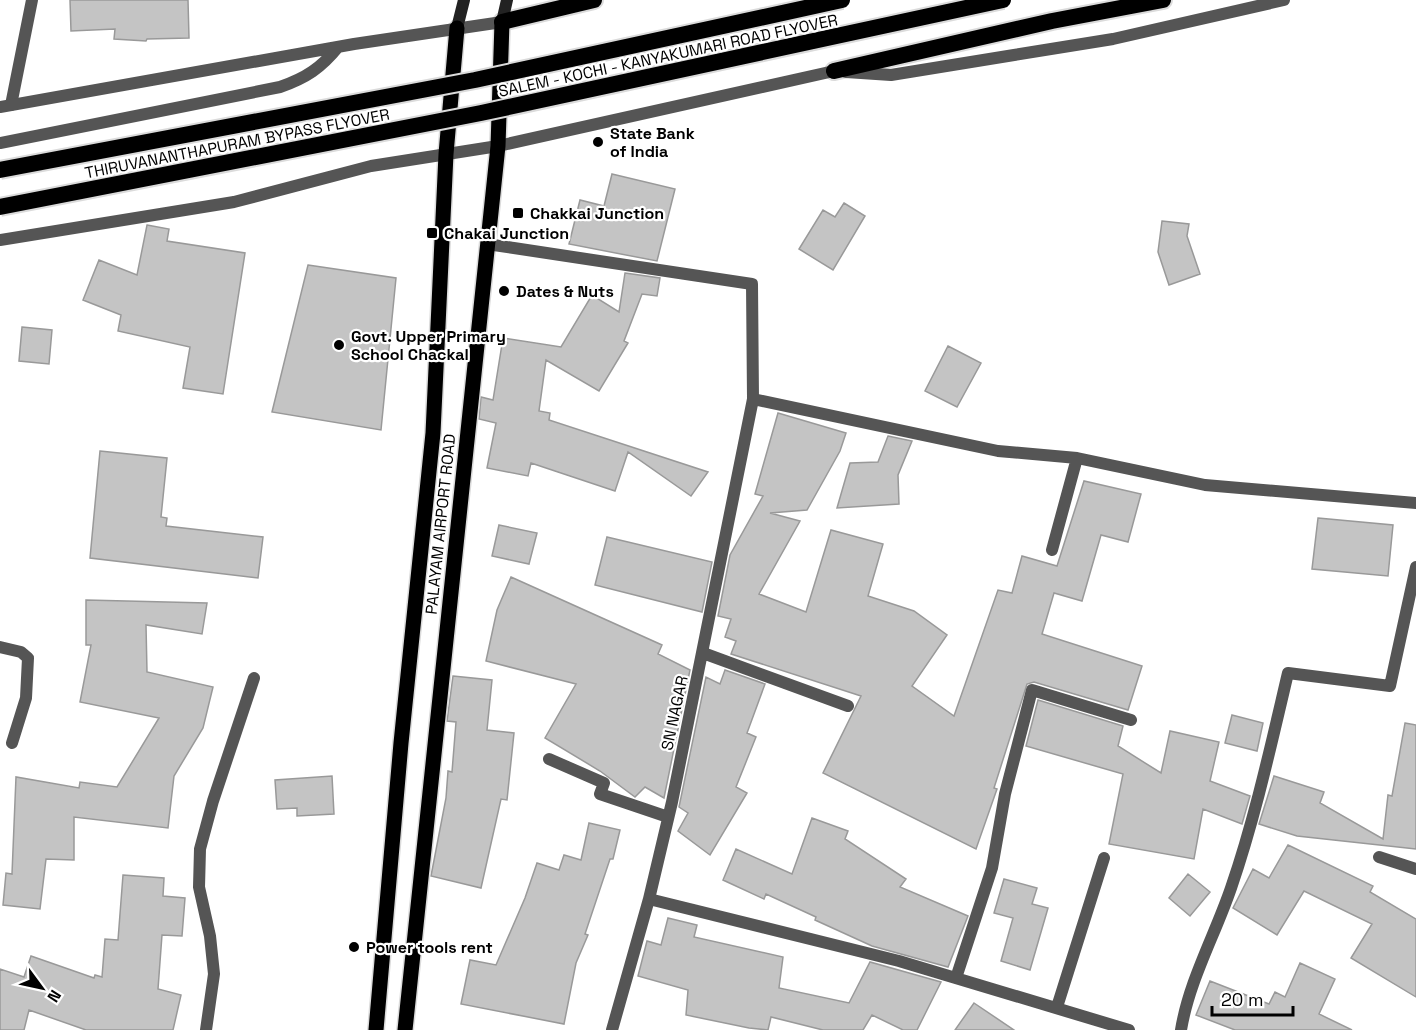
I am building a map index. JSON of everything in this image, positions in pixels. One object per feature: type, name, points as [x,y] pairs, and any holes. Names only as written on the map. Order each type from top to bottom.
[{"type":"highway","points":[[502,22],[563,4],[594,0]]},
{"type":"highway","name":"SALEM - KOCHI - KANYAKUMARI ROAD FLYOVER","points":[[475,80],[842,0]]},
{"type":"highway","name":"SALEM - KOCHI - KANYAKUMARI ROAD FLYOVER","points":[[481,113],[1004,0]]},
{"type":"highway","points":[[834,71],[1052,21],[1163,0]]},
{"type":"highway","name":"THIRUVANANTHAPURAM BYPASS FLYOVER","points":[[0,170],[475,80]]},
{"type":"highway","name":"THIRUVANANTHAPURAM BYPASS FLYOVER","points":[[0,207],[481,113]]},
{"type":"main road","points":[[457,28],[464,0]]},
{"type":"main road","points":[[502,22],[507,0]]},
{"type":"main road","name":"PALAYAM AIRPORT ROAD","points":[[405,1030],[498,146],[502,22]]},
{"type":"main road","name":"PALAYAM AIRPORT ROAD","points":[[376,1030],[401,743],[433,433],[446,154],[457,28]]},
{"type":"street","points":[[32,0],[5,106],[338,47],[502,22]]},
{"type":"street","points":[[0,240],[234,202],[371,166],[498,146],[834,71],[891,75],[1113,39],[1284,0]]},
{"type":"street","points":[[0,143],[280,87],[321,68],[338,47]]},
{"type":"street","name":"SN NAGAR","points":[[487,244],[752,284],[753,399],[668,817],[649,899],[612,1030]]},
{"type":"street","points":[[753,399],[998,451],[1077,458],[1205,485],[1416,503]]},
{"type":"street","points":[[1053,550],[1077,458]]},
{"type":"street","points":[[1181,1030],[1192,989],[1231,888],[1261,790],[1288,673],[1390,686],[1416,567]]},
{"type":"street","points":[[0,647],[21,652],[28,658],[26,699],[12,743]]},
{"type":"street","points":[[703,653],[848,706]]},
{"type":"street","points":[[206,1030],[214,974],[210,936],[199,886],[200,849],[213,801],[254,678]]},
{"type":"street","points":[[956,978],[992,868],[1005,794],[1032,690],[1131,720]]},
{"type":"street","points":[[549,759],[604,783],[600,794],[668,817]]},
{"type":"street","points":[[1379,857],[1416,869]]},
{"type":"street","points":[[1057,1007],[1104,858]]},
{"type":"street","points":[[649,899],[877,955],[1129,1030]]},
{"type":"building","points":[[70,0],[188,0],[189,38],[147,39],[146,41],[114,39],[115,29],[71,31]]},
{"type":"building","points":[[612,174],[675,189],[657,261],[569,244],[580,200],[604,206]]},
{"type":"building","points":[[844,203],[865,216],[833,270],[799,249],[823,210],[835,217]]},
{"type":"building","points":[[1162,221],[1189,224],[1187,236],[1200,274],[1169,285],[1158,252]]},
{"type":"building","points":[[147,225],[169,229],[167,241],[245,253],[223,394],[183,388],[190,347],[118,331],[121,315],[83,300],[99,260],[137,275]]},
{"type":"building","name":"Govt. Upper Primary School Chackal","points":[[308,265],[396,278],[381,430],[272,412]]},
{"type":"building","points":[[625,273],[660,278],[657,296],[642,294],[624,341],[628,343],[599,391],[546,360],[539,411],[550,413],[549,420],[708,472],[691,496],[628,452],[615,491],[531,463],[528,476],[487,468],[496,423],[479,419],[481,397],[493,400],[503,338],[561,347],[592,295],[619,312]]},
{"type":"building","points":[[22,327],[52,330],[49,364],[19,361]]},
{"type":"building","points":[[948,346],[981,363],[957,407],[925,391]]},
{"type":"building","points":[[778,413],[846,433],[840,451],[807,510],[770,513],[800,521],[759,594],[806,612],[831,530],[883,544],[868,596],[914,611],[947,635],[912,686],[954,716],[998,590],[1012,593],[1022,556],[1057,566],[1084,481],[1141,494],[1128,542],[1101,535],[1082,601],[1054,593],[1042,634],[1142,666],[1128,710],[1034,682],[1027,684],[994,788],[997,789],[976,849],[823,773],[861,696],[731,654],[736,641],[725,637],[731,619],[718,616],[730,555],[763,496],[755,494]]},
{"type":"building","points":[[888,436],[912,441],[898,475],[899,504],[837,508],[850,463],[878,462]]},
{"type":"building","points":[[100,451],[167,458],[161,517],[167,518],[166,526],[263,537],[258,578],[90,558]]},
{"type":"building","points":[[1318,518],[1393,525],[1388,576],[1312,569]]},
{"type":"building","points":[[499,525],[537,533],[529,564],[492,556]]},
{"type":"building","points":[[607,537],[712,562],[702,612],[595,585]]},
{"type":"building","points":[[511,577],[662,645],[658,654],[690,670],[664,798],[645,787],[635,797],[600,771],[545,738],[576,684],[486,661],[497,610]]},
{"type":"building","points":[[86,600],[207,603],[202,634],[146,625],[147,672],[213,687],[203,728],[174,776],[168,828],[74,817],[74,860],[46,859],[40,909],[3,905],[6,873],[12,874],[16,777],[79,788],[80,782],[117,787],[159,718],[80,702],[91,645],[86,645]]},
{"type":"building","points":[[725,670],[765,684],[747,733],[756,737],[736,787],[747,793],[710,855],[678,831],[688,813],[679,807],[706,677],[720,684]]},
{"type":"building","points":[[453,676],[492,680],[487,730],[514,733],[507,800],[501,799],[481,888],[431,876],[446,798],[448,771],[452,772],[456,722],[447,721]]},
{"type":"building","points":[[1038,700],[1123,726],[1118,746],[1161,773],[1170,731],[1219,742],[1210,781],[1250,796],[1242,824],[1203,809],[1194,859],[1109,844],[1123,774],[1026,746]]},
{"type":"building","points":[[1232,715],[1263,723],[1257,751],[1225,743]]},
{"type":"building","points":[[1405,723],[1416,725],[1416,849],[1297,836],[1259,824],[1274,776],[1324,792],[1320,803],[1383,839],[1388,795],[1392,796]]},
{"type":"building","points":[[332,776],[334,814],[297,816],[297,808],[277,809],[275,780]]},
{"type":"building","points":[[812,818],[848,831],[845,839],[906,879],[900,887],[968,916],[948,967],[872,946],[766,894],[764,899],[723,880],[736,849],[792,874]]},
{"type":"building","points":[[589,823],[620,830],[613,859],[610,859],[585,934],[588,935],[576,963],[564,1024],[461,1004],[470,960],[496,965],[525,898],[537,863],[559,870],[564,855],[581,860]]},
{"type":"building","points":[[1288,845],[1373,886],[1370,892],[1416,919],[1416,997],[1351,958],[1372,924],[1304,891],[1277,935],[1233,908],[1253,869],[1269,878]]},
{"type":"building","points":[[1188,874],[1210,892],[1190,916],[1169,898]]},
{"type":"building","points":[[123,875],[164,878],[163,896],[185,898],[182,936],[162,935],[158,989],[181,995],[173,1030],[86,1030],[29,1010],[24,1030],[0,1030],[0,969],[24,977],[31,956],[94,978],[95,975],[102,977],[105,939],[118,940]]},
{"type":"building","points":[[1004,879],[1037,888],[1032,904],[1048,908],[1030,970],[1001,961],[1013,918],[994,913]]},
{"type":"building","points":[[668,918],[697,925],[694,937],[783,957],[779,988],[849,1003],[870,962],[941,982],[917,1030],[903,1030],[872,1015],[863,1030],[823,1030],[771,1017],[768,1030],[686,1015],[688,990],[638,976],[647,941],[661,945]]},
{"type":"building","points":[[1300,963],[1335,979],[1319,1014],[1352,1030],[1235,1030],[1196,1015],[1210,981],[1269,1004],[1275,992],[1285,997]]},
{"type":"building","points":[[974,1003],[1014,1030],[955,1030]]},
{"type":"place","name":"State Bank of India","points":[[598,142]]},
{"type":"place","name":"Chakkai Junction","points":[[518,213]]},
{"type":"place","name":"Chakai Junction","points":[[432,233]]},
{"type":"place","name":"Dates & Nuts","points":[[504,291]]},
{"type":"place","name":"Govt. Upper Primary School Chackal","points":[[339,345]]},
{"type":"place","name":"Power tools rent","points":[[354,947]]}]
